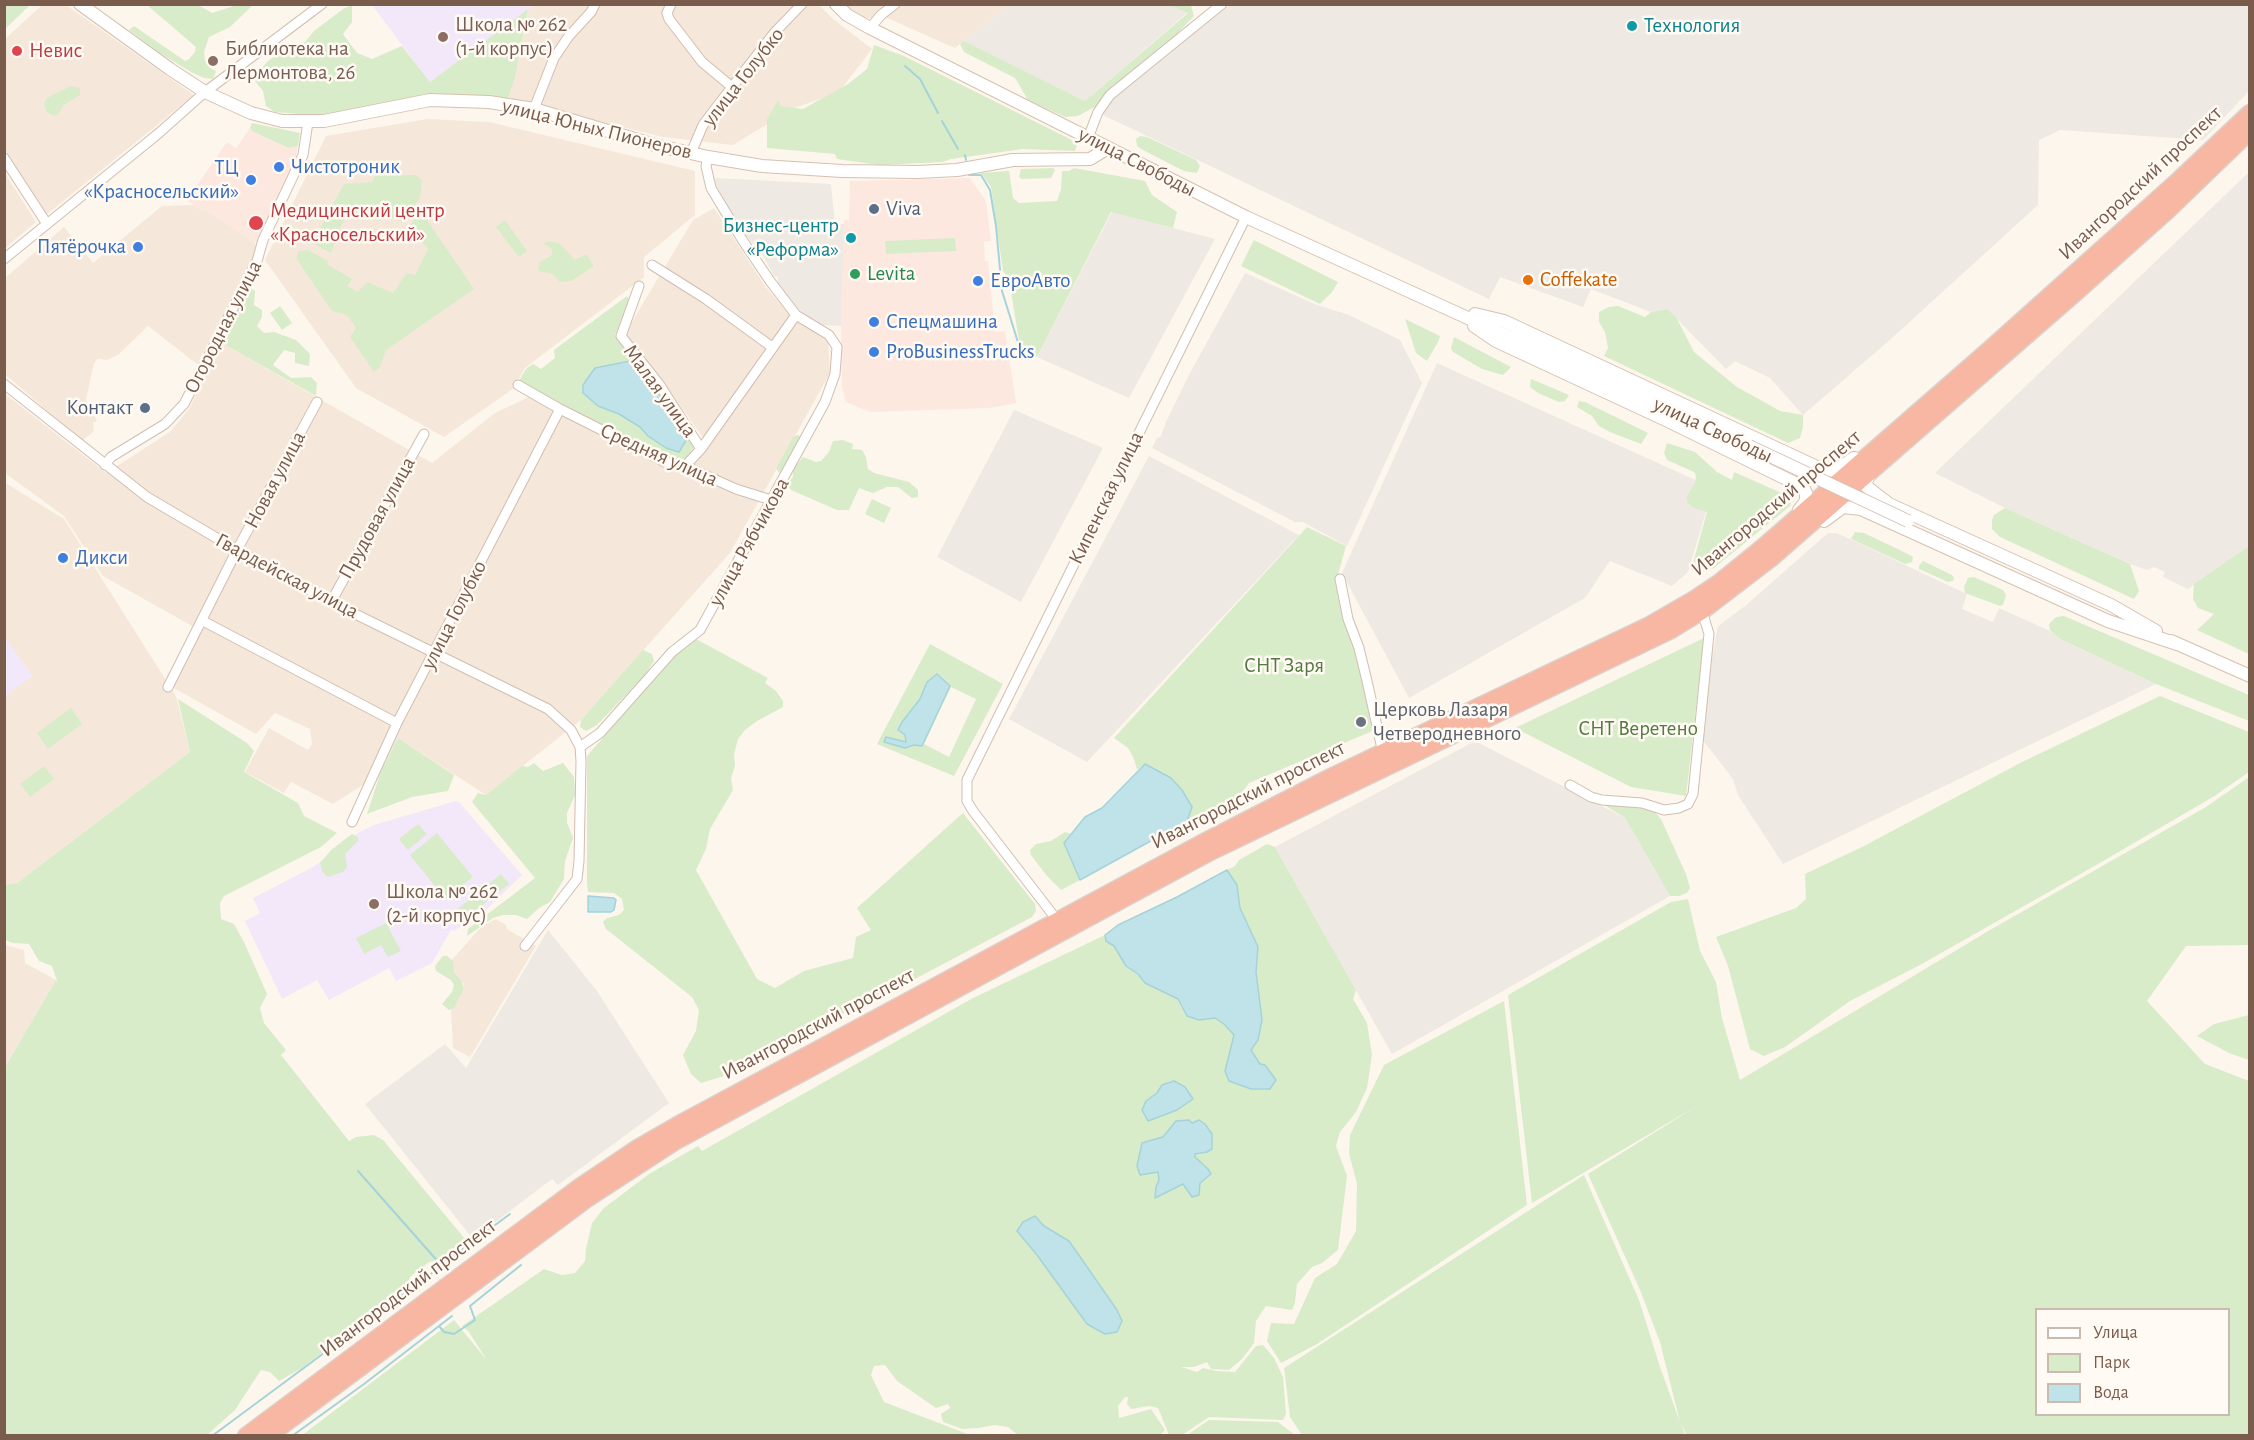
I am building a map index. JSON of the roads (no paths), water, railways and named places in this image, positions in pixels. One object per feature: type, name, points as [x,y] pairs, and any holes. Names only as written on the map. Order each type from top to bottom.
[{"type":"highway","name":"Ивангородский проспект","points":[[268,1436],[588,1198],[674,1142],[1210,852],[1671,630],[1702,611],[1744,580],[1867,457],[2079,271],[2250,113]]},
{"type":"highway","name":"Ивангородский проспект","points":[[246,1436],[577,1190],[638,1149],[702,1111],[1204,842],[1670,614],[1719,583],[1787,535],[1891,451],[2167,211],[2250,131]]},
{"type":"main road","name":"улица Юных Пионеров","points":[[80,4],[205,92],[230,104],[270,118],[308,122],[324,121],[430,100],[489,102],[534,110],[655,145],[708,157],[762,166],[842,171],[918,172],[957,170],[1013,160],[1090,159],[1108,148]]},
{"type":"main road","name":"улица Свободы","points":[[836,4],[847,15],[870,28],[1246,217],[1446,306],[1908,521],[2250,676]]},
{"type":"main road","name":"улица Свободы","points":[[1446,306],[1504,321],[1819,468],[1835,471],[1856,456],[1867,457]]},
{"type":"main road","name":"улица Свободы","points":[[1446,306],[1496,341],[1803,487],[1806,493],[1805,504],[1783,525],[1787,535],[1804,536],[1844,507],[1861,509],[2108,621],[2177,644]]},
{"type":"main road","name":"улица Свободы","points":[[1891,451],[1889,456],[1867,476],[1867,488],[1879,498],[2111,605],[2177,644]]},
{"type":"street","points":[[4,259],[159,133],[205,92],[322,4]]},
{"type":"street","points":[[534,110],[550,67],[563,44],[591,12],[595,4]]},
{"type":"street","name":"улица Голубко","points":[[690,153],[703,125],[775,32],[802,4]]},
{"type":"street","points":[[870,28],[895,4]]},
{"type":"street","points":[[1088,138],[1098,112],[1110,95],[1222,4]]},
{"type":"street","points":[[669,9],[669,19],[702,62],[732,87]]},
{"type":"street","name":"Огородная улица","points":[[105,465],[111,457],[165,424],[184,404],[257,261],[263,240],[303,155],[308,122]]},
{"type":"street","points":[[685,466],[701,448],[796,315],[753,257],[711,188],[706,166],[708,157]]},
{"type":"street","points":[[4,158],[47,224]]},
{"type":"street","name":"Кипенская улица","points":[[1056,920],[973,811],[967,801],[967,780],[1246,217]]},
{"type":"street","points":[[652,265],[706,299],[772,347]]},
{"type":"street","name":"Малая улица","points":[[639,286],[620,333],[621,336],[659,384],[701,448]]},
{"type":"street","name":"улица Рябчикова","points":[[579,747],[600,733],[672,652],[700,630],[825,402],[831,390],[837,347],[829,335],[796,315]]},
{"type":"street","name":"Гвардейская улица","points":[[4,384],[147,497],[331,602],[548,709],[571,730],[579,747]]},
{"type":"street","name":"Средняя улица","points":[[518,385],[665,462],[685,466],[736,489],[771,500]]},
{"type":"street","name":"Новая улица","points":[[168,687],[237,550],[317,402]]},
{"type":"street","name":"улица Голубко","points":[[352,822],[397,723],[560,409]]},
{"type":"street","name":"Прудовая улица","points":[[331,602],[424,434]]},
{"type":"street","points":[[1340,579],[1348,619],[1359,648],[1383,753]]},
{"type":"street","points":[[1570,785],[1591,797],[1602,800],[1642,802],[1664,810],[1688,804],[1693,794],[1709,634],[1702,611]]},
{"type":"street","points":[[203,621],[397,723]]},
{"type":"street","points":[[525,946],[577,879],[581,760],[579,747]]},
{"type":"water","points":[[630,361],[665,401],[688,437],[679,452],[666,448],[648,436],[640,427],[619,414],[598,406],[583,393],[583,385],[595,368]]},
{"type":"water","points":[[937,674],[950,686],[922,746],[914,745],[905,748],[884,742],[886,737],[906,742],[905,735],[898,730],[920,699],[927,682]]},
{"type":"water","points":[[1145,764],[1171,778],[1182,790],[1192,807],[1187,821],[1080,880],[1064,843],[1085,817],[1102,808]]},
{"type":"water","points":[[1227,870],[1237,885],[1240,908],[1258,947],[1256,972],[1262,1020],[1258,1040],[1251,1050],[1260,1064],[1265,1065],[1276,1080],[1270,1089],[1251,1089],[1229,1081],[1225,1071],[1234,1035],[1215,1018],[1199,1020],[1187,1016],[1178,999],[1145,983],[1138,974],[1126,966],[1114,946],[1106,941],[1105,935],[1118,925]]},
{"type":"water","points":[[588,896],[614,898],[616,900],[614,910],[588,912]]},
{"type":"water","points":[[1174,1081],[1185,1087],[1193,1099],[1177,1110],[1148,1121],[1142,1110],[1146,1101],[1157,1093],[1162,1085]]},
{"type":"water","points":[[1189,1120],[1192,1123],[1199,1120],[1212,1134],[1212,1149],[1195,1154],[1195,1157],[1211,1174],[1200,1183],[1199,1195],[1192,1197],[1183,1184],[1155,1198],[1159,1180],[1158,1172],[1140,1175],[1137,1166],[1142,1143],[1163,1137],[1176,1121]]},
{"type":"water","points":[[1035,1216],[1044,1226],[1069,1241],[1117,1310],[1122,1321],[1117,1332],[1105,1334],[1087,1324],[1017,1231],[1023,1222]]},
{"type":"waterway","points":[[905,66],[920,79],[938,113]]},
{"type":"waterway","points":[[942,121],[958,149]]},
{"type":"waterway","points":[[965,155],[966,160]]},
{"type":"waterway","points":[[969,175],[981,175],[990,190],[1002,291],[1021,352]]},
{"type":"waterway","points":[[358,1171],[441,1265],[510,1214]]},
{"type":"waterway","points":[[439,1326],[444,1332],[454,1334],[475,1320],[470,1306],[521,1265]]},
{"type":"waterway","points":[[212,1436],[432,1273]]},
{"type":"waterway","points":[[292,1436],[452,1316]]},
{"type":"place","name":"Технология","points":[[1632,26]]},
{"type":"place","name":"Школа № 262 (1-й корпус)","points":[[443,37]]},
{"type":"place","name":"Невис","points":[[17,51]]},
{"type":"place","name":"Библиотека на Лермонтова, 26","points":[[213,61]]},
{"type":"place","name":"Чистотроник","points":[[279,167]]},
{"type":"place","name":"ТЦ «Красносельский»","points":[[251,180]]},
{"type":"place","name":"Viva","points":[[874,209]]},
{"type":"place","name":"Медицинский центр «Красносельский»","points":[[256,223]]},
{"type":"place","name":"Бизнес-центр «Реформа»","points":[[851,238]]},
{"type":"place","name":"Пятёрочка","points":[[138,247]]},
{"type":"place","name":"Levita","points":[[855,274]]},
{"type":"place","name":"Coffekate","points":[[1528,280]]},
{"type":"place","name":"ЕвроАвто","points":[[978,281]]},
{"type":"place","name":"Спецмашина","points":[[874,322]]},
{"type":"place","name":"ProBusinessTrucks","points":[[874,352]]},
{"type":"place","name":"Контакт","points":[[145,408]]},
{"type":"place","name":"Дикси","points":[[63,558]]},
{"type":"place","name":"Церковь Лазаря Четверодневного","points":[[1361,722]]},
{"type":"place","name":"Школа № 262 (2-й корпус)","points":[[374,904]]},
{"type":"park label","name":"СНТ Заря","points":[[1284,666]]},
{"type":"park label","name":"СНТ Веретено","points":[[1638,729]]}]
